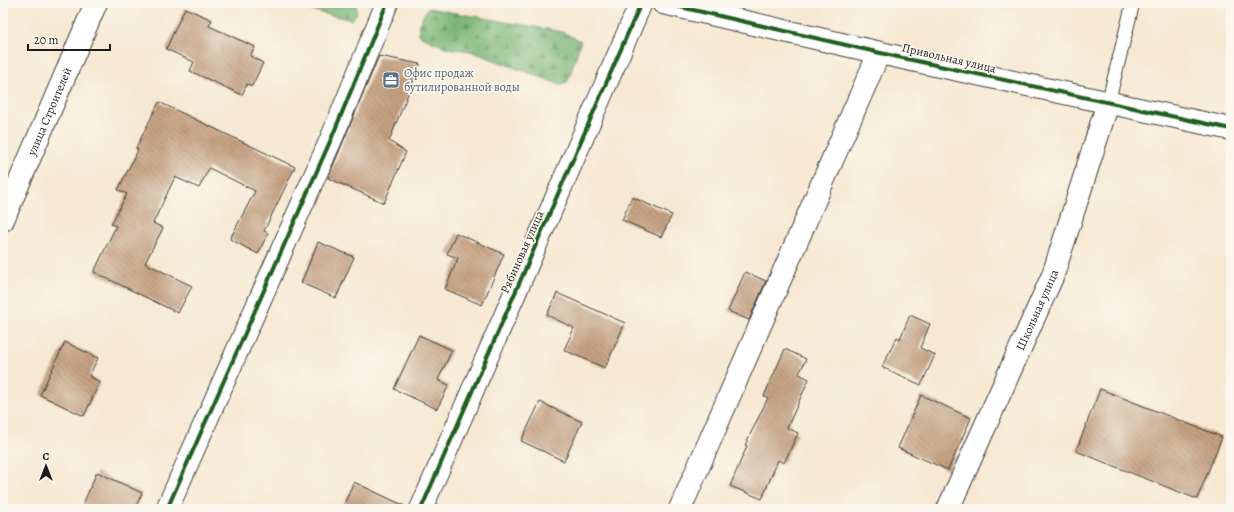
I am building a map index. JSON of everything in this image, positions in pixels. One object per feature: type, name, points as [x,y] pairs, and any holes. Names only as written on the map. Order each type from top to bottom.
[{"type":"street","name":"улица Строителей","points":[[3,220],[96,3]]},
{"type":"street","points":[[168,509],[332,137],[387,3]]},
{"type":"street","name":"Рябиновая улица","points":[[421,509],[641,3]]},
{"type":"street","name":"Привольная улица","points":[[664,3],[1108,104],[1231,129]]},
{"type":"street","points":[[680,509],[879,52]]},
{"type":"street","name":"Школьная улица","points":[[948,509],[1053,275],[1108,104]]},
{"type":"lane","points":[[1108,104],[1133,3]]},
{"type":"green space","points":[[280,3],[356,3],[357,13],[351,20]]},
{"type":"green space","points":[[428,8],[563,32],[581,41],[568,81],[561,85],[470,51],[448,48],[430,41],[418,34],[419,23]]},
{"type":"building","points":[[185,8],[212,20],[209,26],[255,47],[250,56],[263,63],[252,86],[247,84],[242,95],[190,71],[194,62],[166,49]]},
{"type":"building","points":[[379,56],[420,64],[389,141],[406,152],[384,203],[328,178]]},
{"type":"building","points":[[159,102],[295,167],[264,231],[268,233],[258,254],[230,239],[255,191],[209,168],[199,188],[175,177],[153,223],[163,228],[145,263],[192,286],[178,313],[94,272],[116,226],[111,224],[127,194],[118,190],[138,150],[136,148]]},
{"type":"building","points":[[632,197],[672,215],[661,237],[622,220]]},
{"type":"building","points":[[456,233],[504,254],[482,305],[445,289],[458,258],[447,254]]},
{"type":"building","points":[[318,242],[354,257],[336,298],[301,283]]},
{"type":"building","points":[[745,272],[766,281],[749,320],[728,311]]},
{"type":"building","points":[[557,293],[625,323],[605,368],[564,350],[574,328],[547,315]]},
{"type":"building","points":[[910,315],[930,324],[920,348],[935,355],[921,385],[882,367],[897,337],[900,339]]},
{"type":"building","points":[[419,335],[452,350],[438,380],[449,385],[437,409],[394,389]]},
{"type":"building","points":[[65,342],[98,358],[89,376],[100,382],[84,416],[40,395]]},
{"type":"building","points":[[785,349],[806,359],[799,374],[809,379],[787,428],[798,433],[784,463],[778,460],[762,499],[730,486],[747,446],[745,445],[768,398],[764,396]]},
{"type":"building","points":[[1100,389],[1222,437],[1197,499],[1076,451]]},
{"type":"building","points":[[921,395],[971,418],[948,470],[898,448]]},
{"type":"building","points":[[540,402],[582,422],[564,461],[521,441]]},
{"type":"building","points":[[97,472],[142,493],[135,509],[81,509]]},
{"type":"building","points":[[354,482],[409,508],[409,509],[342,509]]},
{"type":"cycle path","points":[[167,509],[332,137],[387,3]]},
{"type":"cycle path","points":[[421,509],[641,3]]},
{"type":"cycle path","points":[[663,3],[898,57],[1231,129]]},
{"type":"place","name":"Офис продаж бутилированной воды","points":[[391,80]]}]
